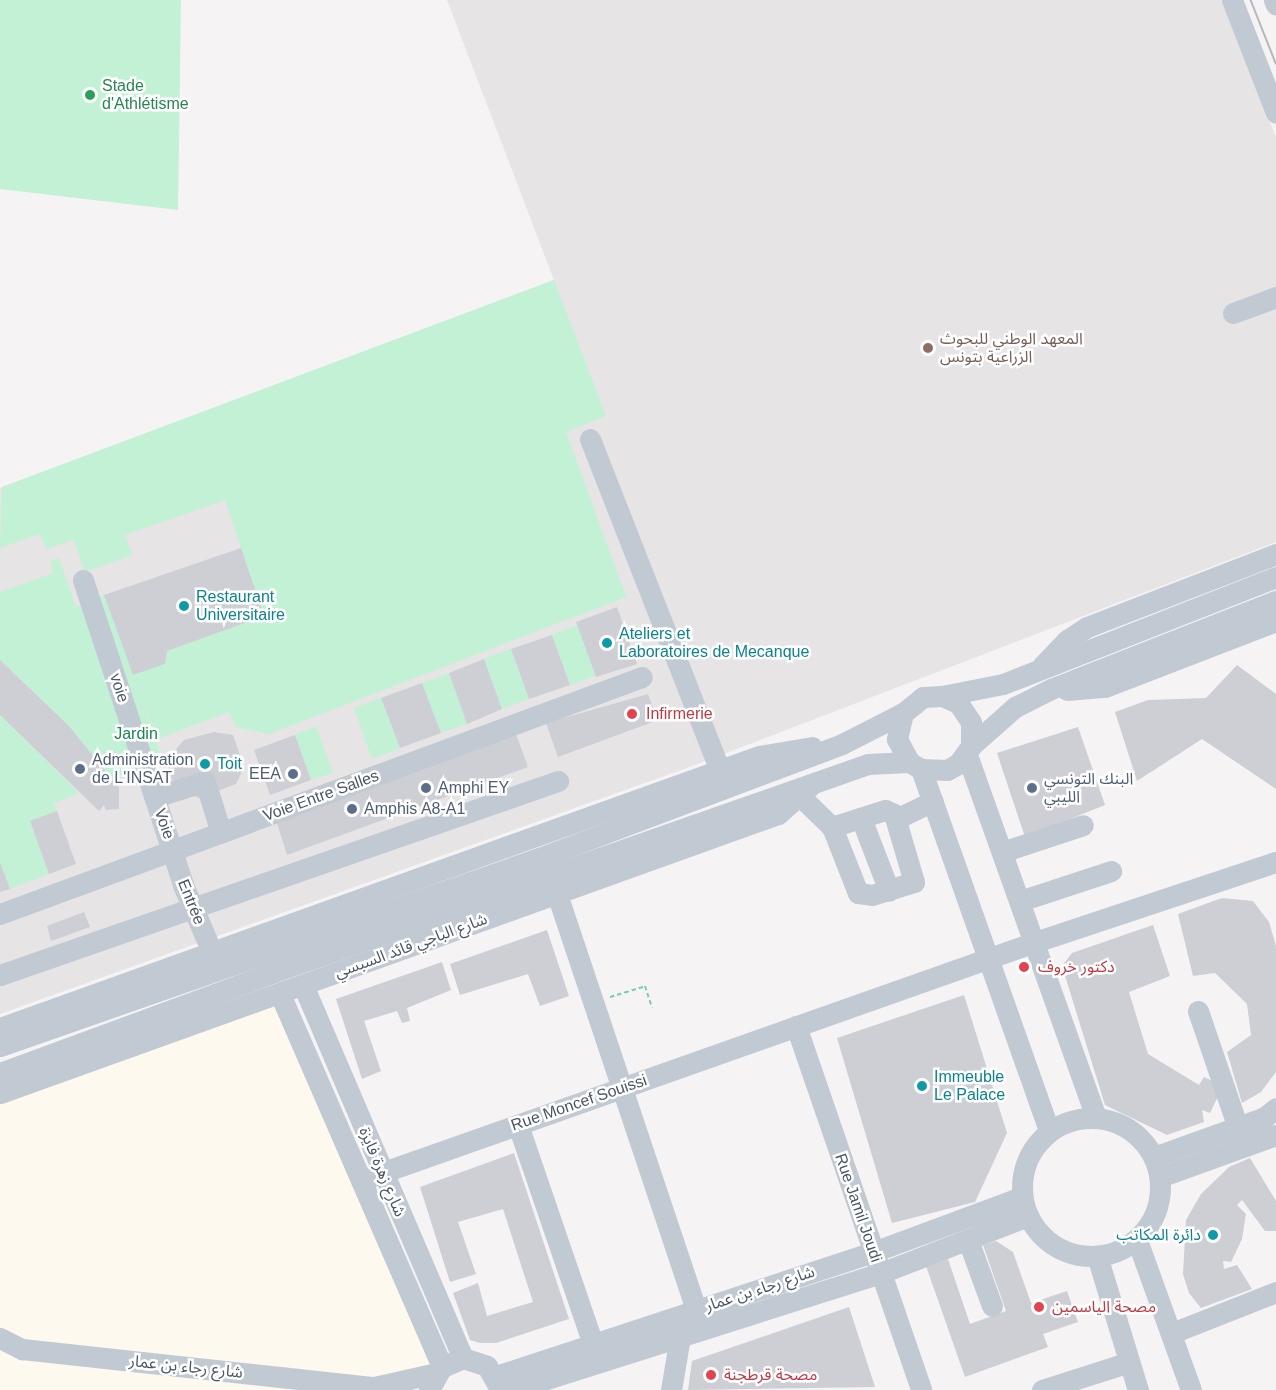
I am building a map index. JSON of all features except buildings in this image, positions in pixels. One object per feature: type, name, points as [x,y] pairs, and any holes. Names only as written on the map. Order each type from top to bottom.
[{"type":"street","points":[[1232,0],[1276,113]]},
{"type":"street","points":[[1274,0],[1276,5]]},
{"type":"street","points":[[1233,313],[1276,297]]},
{"type":"street","points":[[590,439],[720,770]]},
{"type":"street","points":[[1038,670],[1060,645],[1087,627],[1276,554]]},
{"type":"street","points":[[0,1046],[538,858],[842,744],[903,713],[922,698],[987,689],[1276,577]]},
{"type":"street","name":"voie","points":[[83,579],[155,797]]},
{"type":"street","points":[[0,1073],[807,790],[879,762],[946,770],[1015,706],[1051,689],[1276,602]]},
{"type":"street","points":[[1051,689],[1105,687],[1271,628]]},
{"type":"street","name":"Voie Entre Salles","points":[[0,914],[642,677]]},
{"type":"street","points":[[942,696],[966,711],[971,722],[969,750],[1002,852],[1096,1117]]},
{"type":"street","points":[[903,713],[897,739],[915,765],[933,801],[1049,1131]]},
{"type":"street","points":[[0,1028],[720,770],[784,750],[842,744]]},
{"type":"street","points":[[155,797],[205,781],[221,833]]},
{"type":"street","points":[[0,975],[558,781]]},
{"type":"street","points":[[807,790],[832,827],[858,893],[872,895],[889,891],[909,885],[915,877],[896,819],[885,810],[832,827]]},
{"type":"street","name":"شارع الباجي قائد السبسي","points":[[0,1093],[778,814],[807,790]]},
{"type":"street","name":"Voie","points":[[155,797],[173,851]]},
{"type":"street","points":[[896,819],[933,801]]},
{"type":"street","points":[[861,818],[889,891]]},
{"type":"street","points":[[1002,852],[1083,825]]},
{"type":"street","name":"Entrée","points":[[173,851],[192,908],[212,952]]},
{"type":"street","name":"Rue Moncef Souissi","points":[[361,1180],[1035,942],[1276,862]]},
{"type":"street","points":[[1020,901],[1111,871]]},
{"type":"street","points":[[557,894],[696,1310]]},
{"type":"street","name":"شارع زهرة فايزة","points":[[303,985],[381,1172],[463,1358]]},
{"type":"street","name":"شارع زهرة فايزة","points":[[280,994],[361,1180],[436,1376]]},
{"type":"street","points":[[1198,1011],[1238,1128]]},
{"type":"street","name":"Rue Jamil Joudi","points":[[796,1026],[921,1390]]},
{"type":"street","points":[[1154,1156],[1238,1128],[1276,1108]]},
{"type":"street","points":[[1096,1117],[1120,1123],[1140,1137],[1154,1156],[1160,1177],[1160,1200],[1151,1222],[1137,1240],[1118,1251],[1096,1256],[1076,1255],[1056,1247],[1025,1207],[1026,1164],[1032,1149],[1049,1131],[1071,1119],[1096,1117]]},
{"type":"street","points":[[518,1125],[593,1344]]},
{"type":"street","points":[[1160,1177],[1276,1135]]},
{"type":"street","name":"شارع رجاء بن عمار","points":[[497,1383],[593,1344],[873,1252],[1025,1207]]},
{"type":"street","name":"شارع رجاء بن عمار","points":[[512,1390],[881,1273],[968,1240],[1025,1207]]},
{"type":"street","points":[[968,1240],[992,1306]]},
{"type":"street","points":[[1137,1240],[1191,1390]]},
{"type":"street","points":[[1096,1256],[1138,1390]]},
{"type":"street","points":[[1172,1333],[1276,1292]]},
{"type":"street","points":[[671,1390],[680,1337]]},
{"type":"street","name":"شارع رجاء بن عمار","points":[[0,1338],[22,1349],[375,1389],[436,1376],[463,1358]]},
{"type":"street","points":[[463,1358],[476,1360],[497,1383]]},
{"type":"street","points":[[1042,1390],[1129,1362]]},
{"type":"path","points":[[594,1002],[645,986],[652,1008]]},
{"type":"shaded area","points":[[447,0],[1221,0],[1276,137],[1276,542],[695,765],[0,1014],[0,488],[554,280]]},
{"type":"shaded area","points":[[276,1004],[433,1366],[422,1390],[0,1390],[0,1103]]},
{"type":"green space","name":"Stade d'Athlétisme","points":[[0,0],[181,0],[178,210],[0,189]]},
{"type":"green space","name":"Jardin","points":[[554,280],[606,416],[566,432],[626,597],[269,734],[236,727],[229,712],[157,739],[141,698],[162,758],[113,780],[69,726],[0,660],[0,592],[53,573],[50,561],[59,558],[76,607],[104,595],[133,675],[165,664],[167,651],[264,616],[225,500],[125,535],[132,555],[85,572],[74,540],[46,549],[40,534],[0,548],[2,487]]},
{"type":"green space","points":[[578,625],[597,675],[570,685],[552,635]]},
{"type":"green space","points":[[511,649],[529,699],[502,709],[484,659]]},
{"type":"green space","points":[[449,673],[467,724],[441,733],[422,683]]},
{"type":"green space","points":[[381,698],[400,748],[372,759],[354,708]]},
{"type":"green space","points":[[0,715],[79,793],[54,803],[57,811],[30,821],[49,874],[10,889],[0,862]]},
{"type":"green space","points":[[316,726],[333,773],[311,780],[295,735]]},
{"type":"tram line","points":[[1251,0],[1276,63]]},
{"type":"place","name":"Stade d'Athlétisme","points":[[90,95]]},
{"type":"place","name":"المعهد الوطني للبحوث الزراعية بتونس","points":[[928,348]]},
{"type":"place","name":"Restaurant Universitaire","points":[[184,606]]},
{"type":"place","name":"Ateliers et Laboratoires de Mecanque","points":[[607,643]]},
{"type":"place","name":"Infirmerie","points":[[632,714]]},
{"type":"place","name":"Toit","points":[[205,764]]},
{"type":"place","name":"Administration de L'INSAT","points":[[80,769]]},
{"type":"place","name":"EEA","points":[[293,774]]},
{"type":"place","name":"Amphi EY","points":[[426,788]]},
{"type":"place","name":"البنك التونسي الليبي","points":[[1032,788]]},
{"type":"place","name":"Amphis A8-A1","points":[[352,809]]},
{"type":"place","name":"دكتور خروف","points":[[1024,967]]},
{"type":"place","name":"Immeuble Le Palace","points":[[922,1086]]},
{"type":"place","name":"دائرة المكاتب","points":[[1213,1235]]},
{"type":"place","name":"مصحة الياسمين","points":[[1039,1307]]},
{"type":"place","name":"مصحة قرطجنة","points":[[711,1375]]}]
